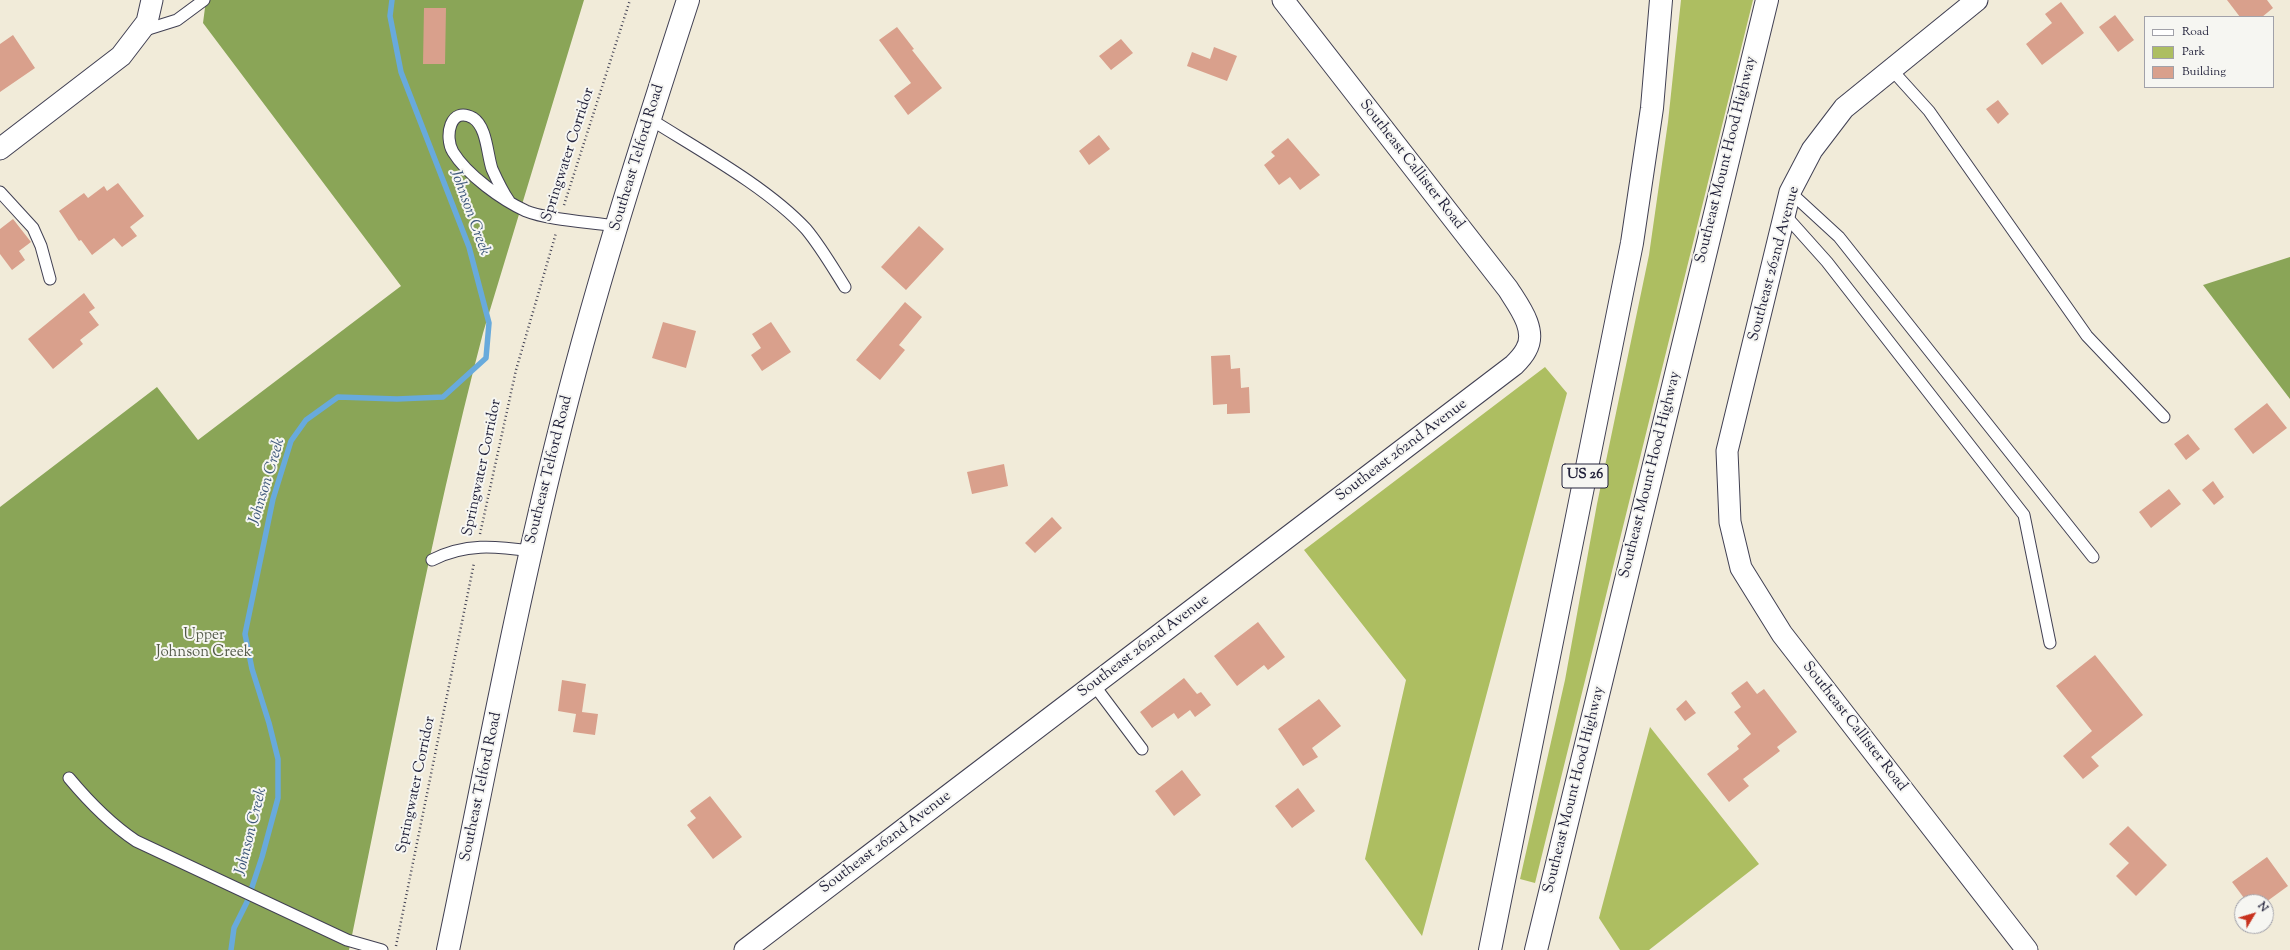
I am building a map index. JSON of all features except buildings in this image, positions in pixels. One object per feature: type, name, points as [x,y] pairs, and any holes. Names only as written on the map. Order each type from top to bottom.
[{"type":"main road","name":"Southeast Telford Road","points":[[448,950],[531,551],[583,340],[616,226],[688,0]]},
{"type":"main road","name":"US 26","points":[[1491,949],[1632,243],[1652,108],[1662,0]]},
{"type":"main road","name":"Southeast Mount Hood Highway","points":[[1536,950],[1767,0]]},
{"type":"street","points":[[0,149],[121,56],[146,22],[152,0]]},
{"type":"street","name":"Southeast Callister Road","points":[[1283,0],[1508,289],[1525,316],[1529,335]]},
{"type":"street","name":"Southeast 262nd Avenue","points":[[1727,482],[1727,451],[1790,192],[1812,150],[1844,108],[1977,0]]},
{"type":"street","name":"Southeast 262nd Avenue","points":[[745,950],[1514,366],[1527,349],[1529,335]]},
{"type":"street","name":"Southeast Callister Road","points":[[1727,482],[1730,522],[1741,568],[1782,634],[2027,950]]},
{"type":"lane","points":[[139,32],[177,20],[204,0]]},
{"type":"lane","points":[[1891,69],[1930,111],[2086,336],[2164,417]]},
{"type":"lane","points":[[509,201],[492,168],[480,127],[472,118],[465,116],[455,119],[449,127],[448,134],[452,151],[467,169],[509,201],[537,215],[616,226]]},
{"type":"lane","points":[[650,119],[740,177],[787,211],[818,244],[845,287]]},
{"type":"lane","points":[[0,192],[33,228],[41,246],[50,279]]},
{"type":"lane","points":[[1790,192],[1839,237],[2093,557]]},
{"type":"lane","points":[[1785,215],[1827,262],[2024,515],[2050,644]]},
{"type":"lane","points":[[432,560],[460,548],[478,546],[531,551]]},
{"type":"lane","points":[[1094,685],[1142,749]]},
{"type":"lane","points":[[69,778],[114,827],[136,841],[217,881],[347,940],[382,950]]},
{"type":"path","name":"Springwater Corridor","points":[[395,950],[478,546],[516,370],[560,218],[630,0]]},
{"type":"green space","name":"Upper Johnson Creek","points":[[206,0],[584,0],[483,333],[464,409],[412,640],[349,950],[0,950],[0,507],[157,387],[198,440],[401,286],[203,23]]},
{"type":"green space","points":[[1681,0],[1753,0],[1535,883],[1520,879],[1565,680],[1597,504],[1649,255],[1668,122]]},
{"type":"green space","points":[[2290,257],[2290,399],[2203,285]]},
{"type":"green space","points":[[1545,367],[1567,393],[1422,936],[1365,859],[1406,680],[1304,550]]},
{"type":"green space","points":[[1650,727],[1759,864],[1649,950],[1620,950],[1599,918]]},
{"type":"waterway","name":"Johnson Creek","points":[[231,950],[234,928],[247,902],[262,857],[278,798],[278,759],[269,723],[252,669],[245,634],[273,499],[291,441],[306,420],[338,397],[397,399],[443,397],[486,358],[489,323],[469,247],[401,72],[390,16],[392,0]]}]
